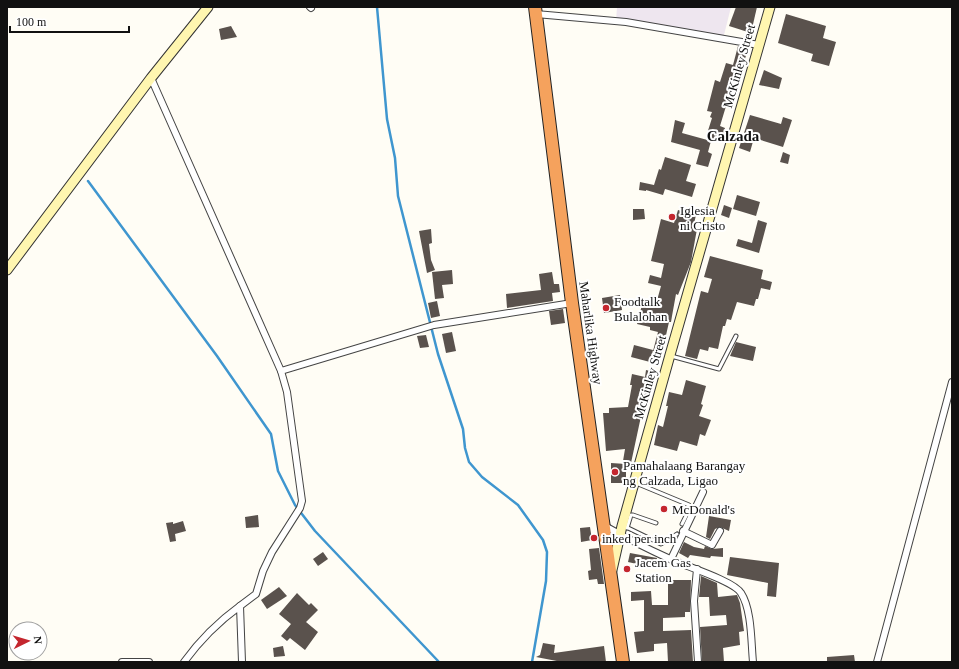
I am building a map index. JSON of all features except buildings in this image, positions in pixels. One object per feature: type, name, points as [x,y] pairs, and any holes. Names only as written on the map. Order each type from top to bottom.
[{"type":"highway","name":"Maharlika Highway","points":[[535,10],[572,303],[612,571],[623,662]]},
{"type":"main road","points":[[7,270],[151,78],[208,7]]},
{"type":"main road","name":"McKinley Street","points":[[612,571],[634,483],[770,7]]},
{"type":"street","points":[[535,10],[626,22],[759,45]]},
{"type":"street","points":[[151,78],[281,371],[287,392],[302,501],[300,508],[272,552],[256,594],[222,619],[208,633],[184,662]]},
{"type":"street","points":[[281,371],[434,325],[572,303]]},
{"type":"street","points":[[877,662],[952,382]]},
{"type":"street","points":[[671,559],[680,532],[703,492]]},
{"type":"street","points":[[605,526],[623,529],[671,559],[736,587],[741,593],[749,620],[753,662]]},
{"type":"street","points":[[680,532],[712,544],[720,531]]},
{"type":"street","points":[[697,569],[694,601],[698,662]]},
{"type":"street","points":[[240,606],[242,662]]},
{"type":"street","points":[[122,662],[149,662]]},
{"type":"lane","points":[[670,355],[719,368],[736,336]]},
{"type":"lane","points":[[634,483],[689,505],[689,510],[682,524]]},
{"type":"lane","points":[[656,523],[633,514],[623,529],[661,544],[680,532]]},
{"type":"shaded area","points":[[617,7],[731,7],[723,39],[616,21]]},
{"type":"waterway","points":[[377,7],[387,119],[395,158],[398,196],[438,354],[463,429],[465,448],[469,462],[482,477],[518,505],[543,540],[547,552],[546,581],[532,662]]},
{"type":"waterway","points":[[88,181],[217,356],[271,434],[278,471],[295,505],[315,531],[439,662]]},
{"type":"place","name":"Iglesia ni Cristo","points":[[672,217]]},
{"type":"place","name":"Foodtalk Bulalohan","points":[[606,308]]},
{"type":"place","name":"Pamahalaang Barangay ng Calzada, Ligao","points":[[615,472]]},
{"type":"place","name":"McDonald's","points":[[664,509]]},
{"type":"place","name":"inked per inch","points":[[594,538]]},
{"type":"place","name":"Jacem Gas Station","points":[[627,569]]},
{"type":"district","name":"Calzada","points":[[733,136]]}]
